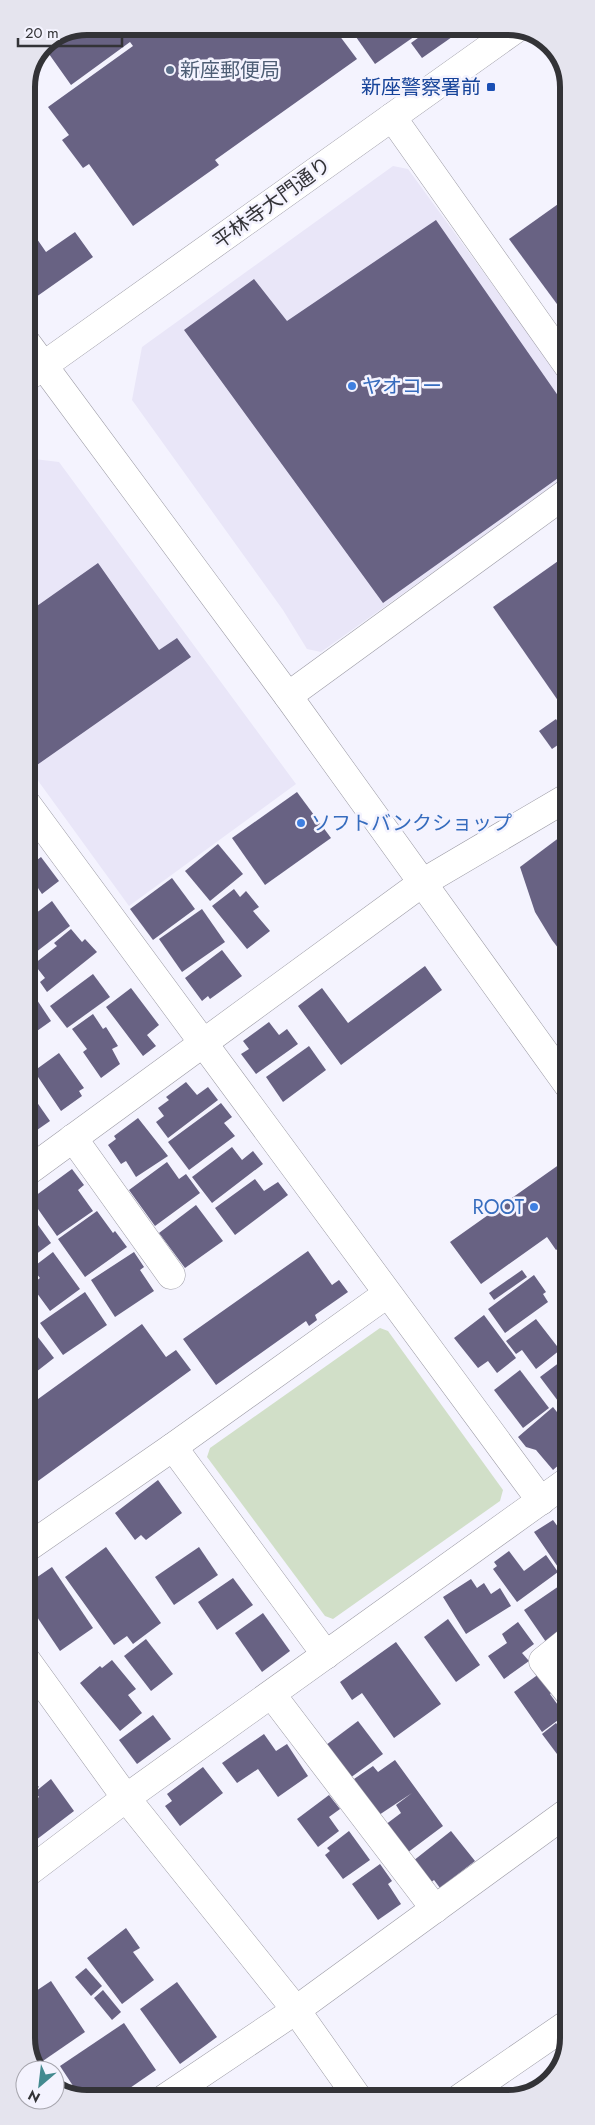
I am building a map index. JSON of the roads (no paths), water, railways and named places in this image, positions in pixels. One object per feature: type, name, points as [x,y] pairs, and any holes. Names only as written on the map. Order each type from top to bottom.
[{"type":"street","name":"平林寺大門通り","points":[[35,372],[507,35]]},
{"type":"street","points":[[392,117],[560,355]]},
{"type":"street","points":[[35,372],[288,696],[560,1074]]},
{"type":"street","points":[[288,696],[560,498]]},
{"type":"street","points":[[35,1166],[422,883],[560,802]]},
{"type":"street","points":[[35,815],[541,1501]]},
{"type":"street","points":[[73,1138],[171,1276]]},
{"type":"street","points":[[35,1542],[173,1447],[387,1294]]},
{"type":"street","points":[[173,1447],[326,1655]]},
{"type":"street","points":[[35,1867],[126,1798],[560,1487]]},
{"type":"street","points":[[560,1648],[543,1662],[560,1684]]},
{"type":"street","points":[[35,1671],[126,1798],[296,2010],[352,2090]]},
{"type":"street","points":[[272,1695],[435,1909]]},
{"type":"street","points":[[177,2090],[296,2010],[560,1818]]},
{"type":"street","points":[[472,2090],[560,2029]]},
{"type":"place","name":"新座郵便局","points":[[170,70]]},
{"type":"place","name":"新座警察署前","points":[[491,87]]},
{"type":"place","name":"ヤオコー","points":[[352,386]]},
{"type":"place","name":"ソフトバンクショップ","points":[[301,823]]},
{"type":"place","name":"ROOT","points":[[534,1207]]}]
